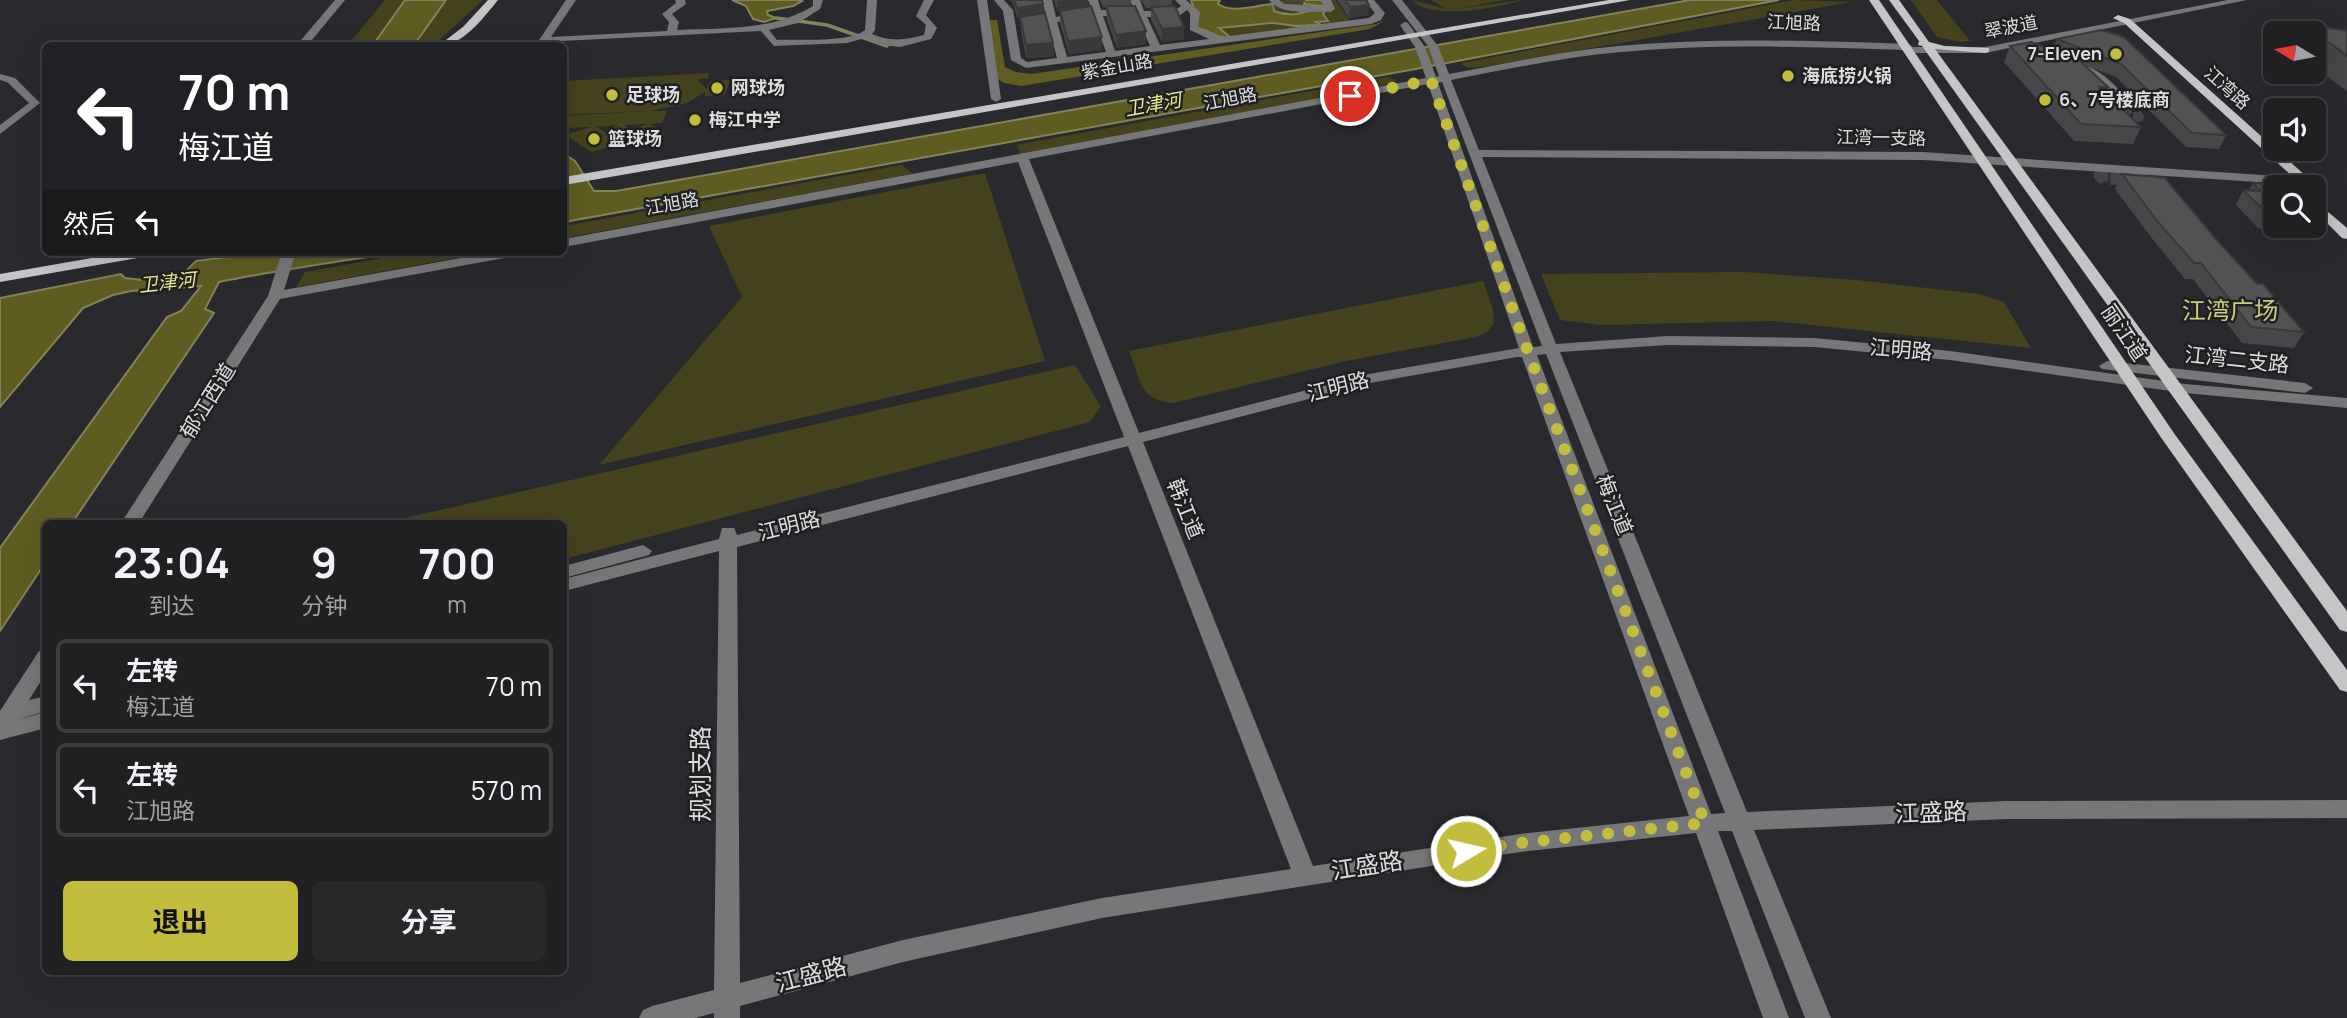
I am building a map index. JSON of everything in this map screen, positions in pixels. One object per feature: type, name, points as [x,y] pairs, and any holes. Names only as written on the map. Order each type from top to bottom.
[{"type":"main road","points":[[449,42],[470,29],[493,0]]},
{"type":"main road","points":[[456,42],[501,0]]},
{"type":"main road","name":"紫金山路","points":[[614,168],[1417,32],[1585,0]]},
{"type":"main road","name":"紫金山路","points":[[614,168],[996,99],[1625,0]]},
{"type":"main road","name":"丽江道","points":[[1874,0],[2127,375],[2347,685]]},
{"type":"main road","name":"丽江道","points":[[1894,0],[2347,625]]},
{"type":"main road","name":"江湾路","points":[[2118,21],[2283,175]]},
{"type":"main road","name":"江湾路","points":[[2118,21],[2297,175]]},
{"type":"main road","points":[[1894,28],[1931,49]]},
{"type":"main road","points":[[1945,71],[1945,62],[1949,58],[1982,48]]},
{"type":"main road","points":[[567,172],[614,168]]},
{"type":"main road","points":[[567,180],[614,168]]},
{"type":"main road","name":"江湾路","points":[[2326,201],[2347,220]]},
{"type":"main road","points":[[2326,215],[2347,235]]},
{"type":"main road","points":[[0,268],[70,256]]},
{"type":"main road","points":[[0,278],[126,256]]},
{"type":"street","points":[[304,42],[340,0]]},
{"type":"street","points":[[571,0],[544,40],[763,28],[798,20],[815,10],[818,0]]},
{"type":"street","points":[[671,34],[674,22],[667,13],[681,4],[680,0]]},
{"type":"street","points":[[863,36],[870,30],[872,0]]},
{"type":"street","points":[[763,28],[774,43],[863,36],[891,44],[912,43],[928,37],[932,28],[921,16],[929,0]]},
{"type":"street","points":[[982,0],[996,99]]},
{"type":"street","points":[[999,0],[999,4],[1008,10],[1016,60],[1019,63],[1042,65],[1371,21],[1378,18],[1380,13],[1369,0]]},
{"type":"street","points":[[1047,0],[1063,62]]},
{"type":"street","points":[[1093,0],[1112,56]]},
{"type":"street","points":[[1135,0],[1157,50]]},
{"type":"street","name":"梅江道","points":[[1385,0],[1433,46],[1818,1018]]},
{"type":"street","name":"梅江道","points":[[1397,0],[1417,32],[1429,74],[1527,346],[1776,1018]]},
{"type":"street","name":"翠波道","points":[[1908,48],[1982,48],[2013,45],[2208,0]]},
{"type":"street","name":"翠波道","points":[[1982,48],[2242,0]]},
{"type":"street","points":[[1276,3],[1276,10],[1288,14],[1298,14],[1322,6]]},
{"type":"street","points":[[1011,25],[1033,24],[1064,15],[1141,15],[1182,6],[1195,12],[1193,28],[1222,41]]},
{"type":"street","points":[[1915,30],[1937,42],[1982,48]]},
{"type":"street","name":"江旭路","points":[[567,242],[1023,159],[1429,74],[1578,53],[1660,45],[1768,41],[1908,48]]},
{"type":"street","points":[[2013,45],[2036,54]]},
{"type":"street","points":[[1924,71],[1931,49],[1952,51],[1982,48]]},
{"type":"street","points":[[2060,62],[2101,77],[2120,98],[2112,97],[2093,78],[2060,62]]},
{"type":"street","points":[[0,77],[11,80],[35,103],[0,131]]},
{"type":"street","name":"江湾一支路","points":[[1474,153],[1979,158],[2263,181]]},
{"type":"street","name":"韩江道","points":[[1023,159],[1305,876]]},
{"type":"street","points":[[2150,171],[2159,181]]},
{"type":"street","name":"郁江西道","points":[[132,520],[275,296],[288,256]]},
{"type":"street","points":[[275,296],[494,256]]},
{"type":"street","name":"江明路","points":[[567,571],[728,536],[1130,434],[1527,346],[1767,340],[1836,344],[2127,375]]},
{"type":"street","name":"江湾二支路","points":[[2127,375],[2165,373],[2347,391]]},
{"type":"street","name":"江湾二支路","points":[[2127,375],[2175,387],[2347,403]]},
{"type":"street","name":"江明路","points":[[567,584],[728,536]]},
{"type":"street","name":"规划支路","points":[[727,1008],[728,536]]},
{"type":"street","points":[[3,724],[42,662]]},
{"type":"street","points":[[3,724],[42,705]]},
{"type":"street","points":[[3,724],[42,720]]},
{"type":"street","name":"江盛路","points":[[653,1018],[727,1008],[903,951],[1102,908],[1520,843],[1705,823],[2006,810],[2347,809]]},
{"type":"shaded area","points":[[385,0],[405,0],[375,42],[350,42]]},
{"type":"shaded area","points":[[446,0],[483,0],[437,42],[417,42]]},
{"type":"shaded area","points":[[1277,0],[1335,0],[1351,22],[1230,37],[1218,28],[1328,21],[1322,14],[1321,6],[1301,14],[1278,13],[1273,8],[1279,4]]},
{"type":"shaded area","points":[[1412,0],[1446,9],[1431,0],[1506,0],[1454,9],[1522,0],[1482,9],[1448,11],[1433,10]]},
{"type":"shaded area","points":[[1794,0],[1852,2],[1490,66],[1467,68],[1461,63]]},
{"type":"shaded area","points":[[1911,0],[1937,0],[1970,41],[1937,37]]},
{"type":"shaded area","points":[[989,20],[997,20],[1005,67],[1031,74],[1376,24],[1386,20],[1370,29],[1021,86],[998,79]]},
{"type":"shaded area","points":[[709,73],[708,78],[697,79],[707,89],[710,81],[730,80],[725,95],[705,96],[705,92],[687,103],[651,111],[667,111],[662,123],[650,124],[666,134],[649,139],[633,129],[648,124],[624,125],[638,135],[621,140],[606,130],[618,125],[597,127],[622,143],[592,152],[567,136],[591,127],[567,128],[567,116],[648,111],[567,115],[567,81]]},
{"type":"shaded area","points":[[1387,77],[1397,80],[1379,87],[1022,156],[1016,145]]},
{"type":"shaded area","points":[[902,165],[913,174],[567,237],[567,225]]},
{"type":"shaded area","points":[[985,173],[1045,361],[599,465],[742,297],[709,226]]},
{"type":"shaded area","points":[[394,256],[467,256],[296,287],[305,272]]},
{"type":"shaded area","points":[[1744,272],[1856,280],[1979,294],[2004,302],[2031,348],[1773,321],[1601,325],[1560,320],[1541,274]]},
{"type":"shaded area","points":[[1483,281],[1493,309],[1494,323],[1487,332],[1476,337],[1346,361],[1173,403],[1153,398],[1147,393],[1129,351]]},
{"type":"shaded area","points":[[1075,365],[1101,406],[1090,422],[567,558],[567,520],[396,520]]},
{"type":"water","points":[[405,0],[446,0],[416,42],[375,42]]},
{"type":"water","points":[[732,0],[802,1],[793,6],[767,11],[768,15],[776,18],[764,22],[753,19],[746,6]]},
{"type":"water","points":[[1191,0],[1220,0],[1218,4],[1231,8],[1273,4],[1274,11],[1292,14],[1304,13],[1321,6],[1304,4],[1305,0],[1321,0],[1327,8],[1323,14],[1328,21],[1316,22],[1321,25],[1273,23],[1219,28],[1230,37],[1221,37],[1195,28],[1189,7],[1193,6]]},
{"type":"water","name":"卫津河","points":[[1690,0],[1779,0],[1410,70],[567,221],[567,156],[575,161],[594,191],[616,191]]},
{"type":"water","name":"卫津河","points":[[237,256],[373,256],[219,282],[205,309],[214,313],[74,520],[42,520],[42,568],[0,631],[0,548],[167,317],[181,311],[201,286],[131,291],[113,295],[83,308],[0,407],[0,298],[121,274],[125,278],[142,280],[183,274],[196,261]]},
{"type":"building","points":[[1014,0],[1042,0],[1043,4],[1017,8]]},
{"type":"building","points":[[1345,0],[1366,0],[1369,5],[1350,7]]},
{"type":"building","points":[[1091,6],[1102,37],[1068,41],[1060,11]]},
{"type":"building","points":[[1106,6],[1135,6],[1146,31],[1116,35]]},
{"type":"building","points":[[1175,6],[1184,27],[1162,29],[1151,7]]},
{"type":"building","points":[[1045,13],[1053,43],[1026,45],[1020,17]]},
{"type":"building","points":[[2326,28],[2345,30],[2347,56],[2330,43],[2326,43]]},
{"type":"building","points":[[2101,30],[2124,37],[2226,135],[2192,133],[2121,64],[2057,39]]},
{"type":"building","points":[[2031,42],[2079,60],[2108,87],[2099,87],[2141,127],[2081,124],[2010,46]]},
{"type":"building","points":[[2122,174],[2165,178],[2216,239],[2257,284],[2263,284],[2304,332],[2251,327],[2201,263],[2194,263],[2158,222]]},
{"type":"building","points":[[2253,183],[2263,184],[2263,209],[2243,190],[2261,191]]},
{"type":"waterway","points":[[776,18],[827,25],[887,46]]},
{"type":"tunnel","points":[[2112,97],[2130,117],[2139,117],[2121,98]]},
{"type":"tunnel","points":[[2143,180],[2103,178],[2100,175],[2146,177]]},
{"type":"place","name":"7-Eleven","points":[[2116,54]]},
{"type":"place","name":"海底捞火锅","points":[[1788,76]]},
{"type":"place","name":"网球场","points":[[717,88]]},
{"type":"place","name":"足球场","points":[[612,95]]},
{"type":"place","name":"6、7号楼底商","points":[[2045,100]]},
{"type":"place","name":"梅江中学","points":[[695,120]]},
{"type":"place","name":"篮球场","points":[[594,139]]},
{"type":"district","name":"江湾广场","points":[[2230,311]]},
{"type":"route","points":[[1350,96],[1431,80],[1524,341],[1705,823],[1466,851]]}]
